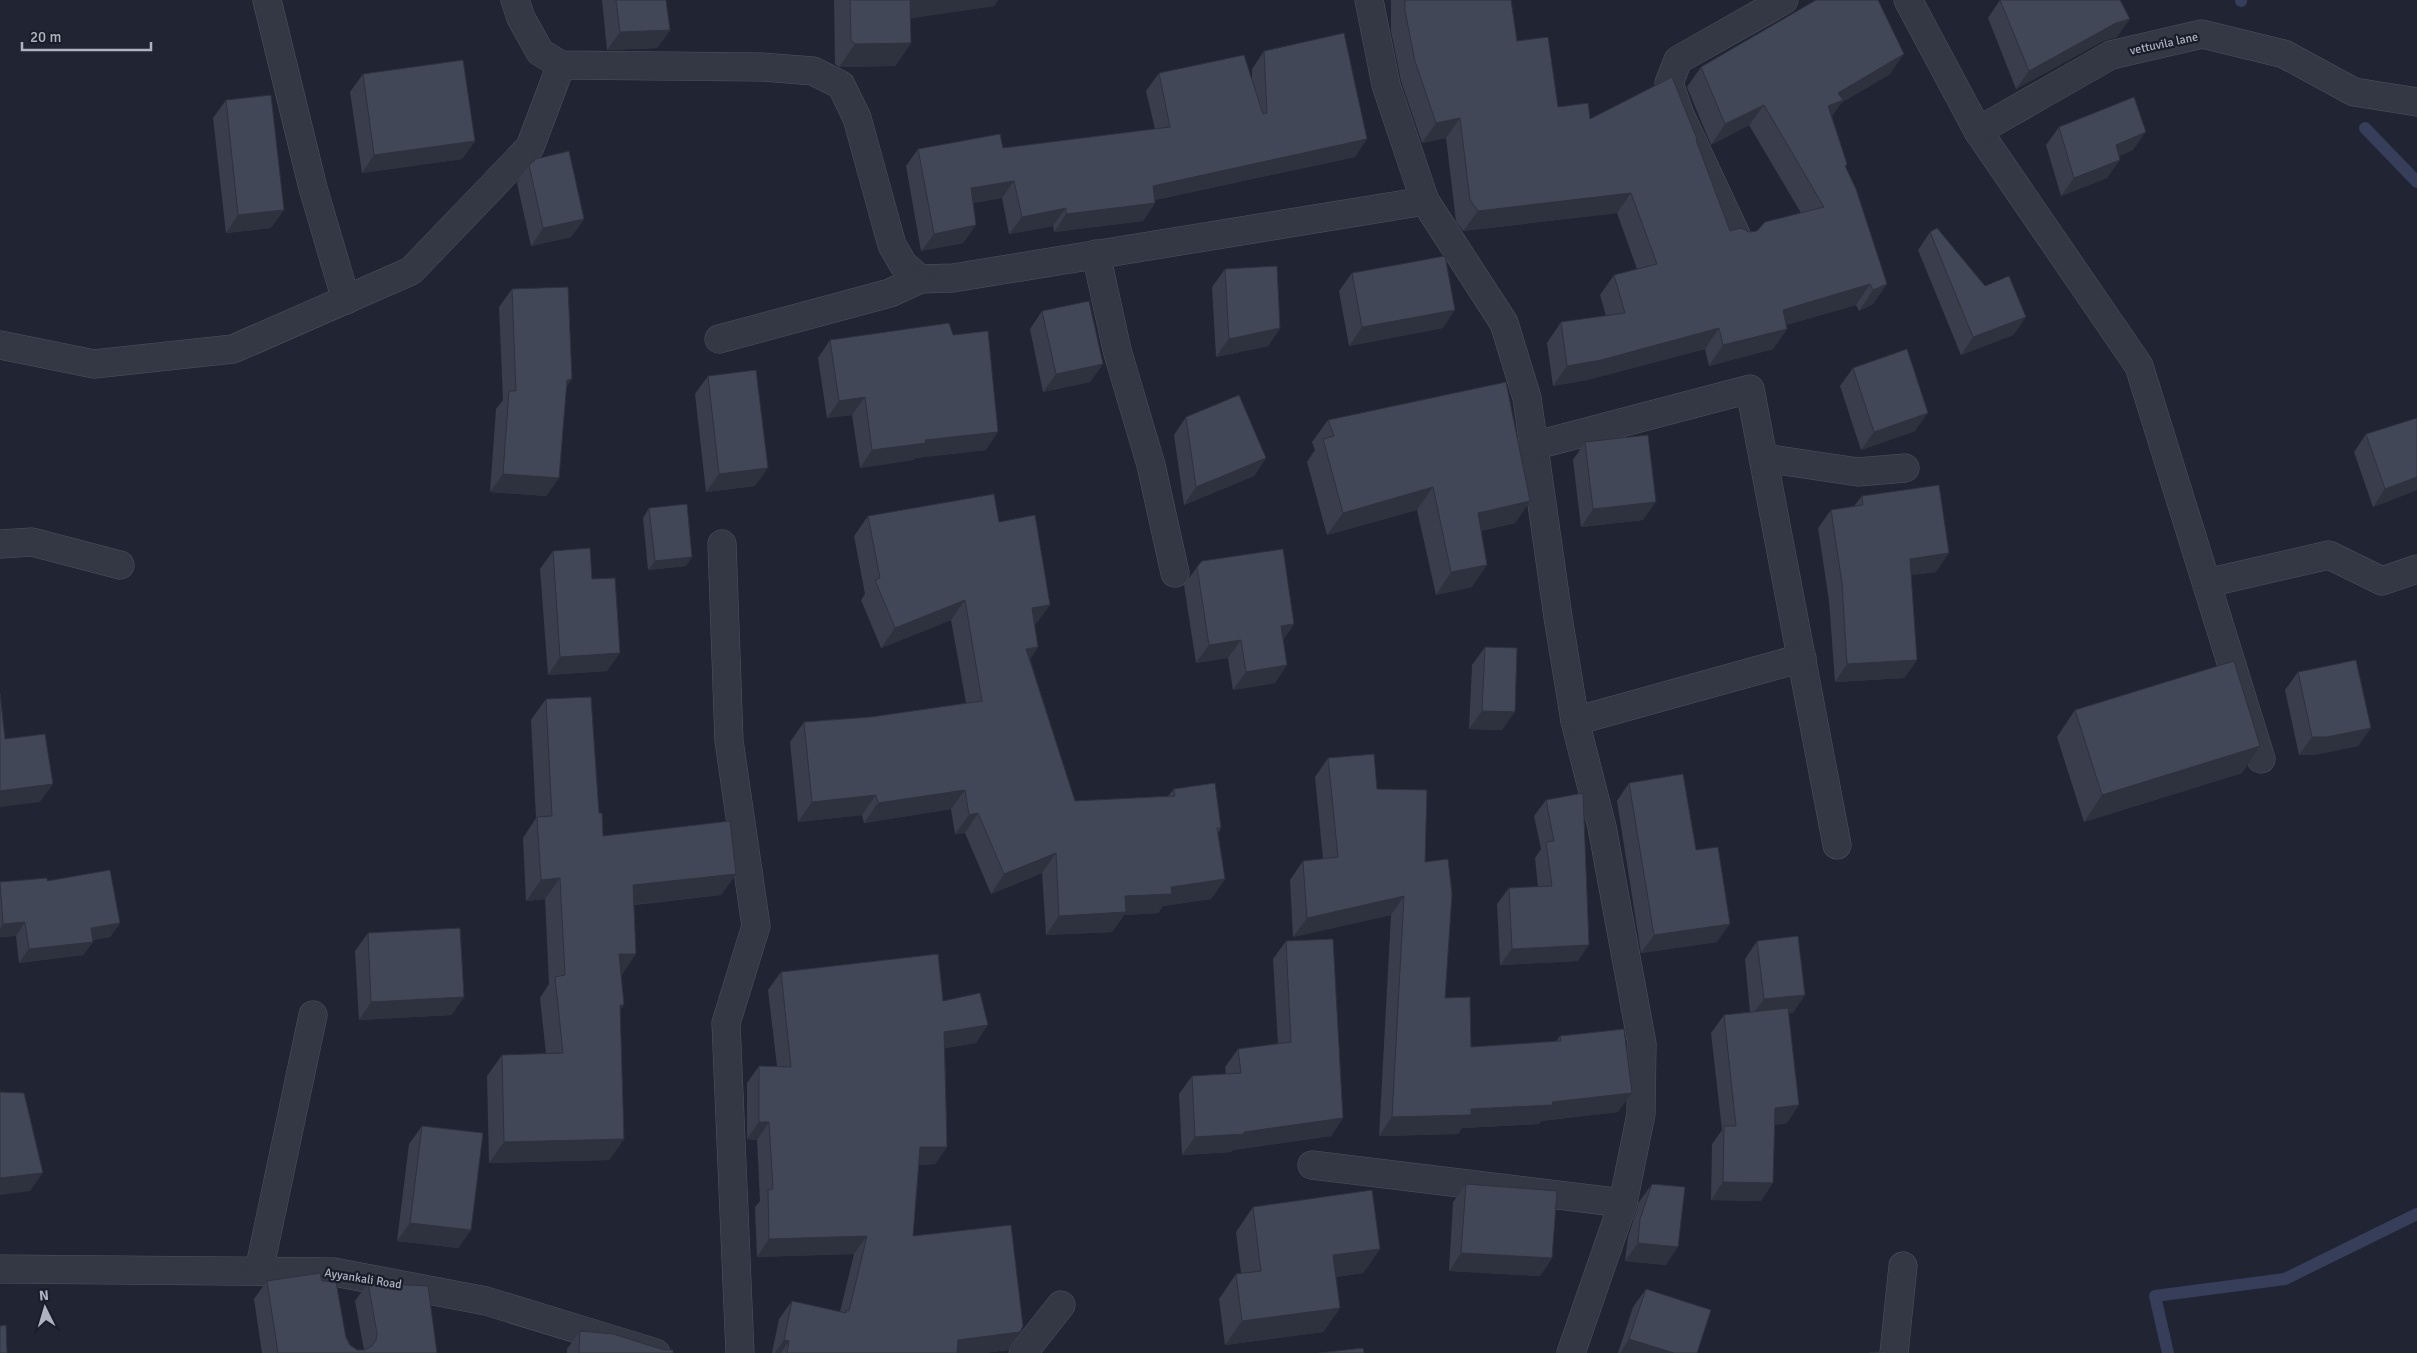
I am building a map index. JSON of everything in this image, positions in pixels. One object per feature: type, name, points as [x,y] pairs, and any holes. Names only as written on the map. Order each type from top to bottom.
[{"type":"street","points":[[267,0],[313,188],[346,300]]},
{"type":"street","points":[[515,0],[521,18],[540,52],[561,66],[761,67],[813,71],[841,86],[857,118],[892,245],[903,264],[920,279]]},
{"type":"street","points":[[1370,0],[1386,85],[1425,201],[1504,323],[1527,398],[1575,721],[1602,826],[1642,1044],[1641,1114],[1623,1203],[1571,1353]]},
{"type":"street","points":[[1737,237],[1680,114],[1669,83],[1678,60],[1784,0]]},
{"type":"street","points":[[1908,0],[1978,131],[2139,366],[2261,759]]},
{"type":"street","name":"vettuvila lane","points":[[1978,131],[2111,55],[2202,34],[2284,54],[2354,92],[2417,102]]},
{"type":"street","points":[[0,345],[94,364],[233,349],[411,271],[530,147],[561,66]]},
{"type":"street","points":[[719,339],[890,292],[920,279],[953,278],[1425,201]]},
{"type":"street","points":[[1096,254],[1117,350],[1151,465],[1175,573]]},
{"type":"street","points":[[1533,446],[1750,389],[1837,845]]},
{"type":"street","points":[[1764,458],[1858,472],[1905,468]]},
{"type":"street","points":[[0,544],[32,542],[120,565]]},
{"type":"street","points":[[722,544],[729,741],[756,926],[726,1023],[740,1353]]},
{"type":"street","points":[[2207,583],[2328,555],[2382,581],[2417,569]]},
{"type":"street","points":[[1575,721],[1802,658]]},
{"type":"street","points":[[259,1271],[313,1014]]},
{"type":"street","points":[[1312,1165],[1623,1203]]},
{"type":"street","points":[[1894,1353],[1903,1266]]},
{"type":"street","name":"Ayyankali Road","points":[[0,1269],[334,1272],[486,1301],[656,1353]]},
{"type":"street","points":[[334,1272],[339,1299]]},
{"type":"street","points":[[1023,1353],[1061,1305]]},
{"type":"building","points":[[616,0],[666,0],[670,30],[620,32]]},
{"type":"building","points":[[850,0],[910,0],[911,43],[855,44],[851,41]]},
{"type":"building","points":[[1405,0],[1511,0],[1517,41],[1548,37],[1558,107],[1588,103],[1590,119],[1672,77],[1697,139],[1730,231],[1741,228],[1749,232],[1757,231],[1765,222],[1824,207],[1764,105],[1725,124],[1701,67],[1816,0],[1878,0],[1904,54],[1838,93],[1843,100],[1828,106],[1847,164],[1845,166],[1856,189],[1887,284],[1873,290],[1870,284],[1783,310],[1787,329],[1723,345],[1719,328],[1601,360],[1567,366],[1561,322],[1625,313],[1614,275],[1657,264],[1631,193],[1478,211],[1470,200],[1460,118],[1436,123],[1415,61],[1405,11]]},
{"type":"building","points":[[2000,0],[2120,0],[2130,19],[2116,23],[2029,71]]},
{"type":"building","points":[[1344,33],[1367,139],[1153,186],[1155,203],[1066,214],[1066,208],[1022,217],[1014,181],[971,188],[976,225],[934,234],[918,149],[1000,134],[1003,148],[1170,127],[1159,73],[1244,55],[1263,114],[1267,113],[1264,51]]},
{"type":"building","points":[[463,60],[475,141],[374,155],[363,74]]},
{"type":"building","points":[[271,95],[284,210],[238,215],[226,100]]},
{"type":"building","points":[[2134,97],[2146,132],[2116,145],[2120,160],[2074,178],[2059,127]]},
{"type":"building","points":[[569,151],[584,219],[543,228],[529,165],[536,159]]},
{"type":"building","points":[[1937,228],[1985,286],[2009,276],[2026,317],[1973,337],[1930,232]]},
{"type":"building","points":[[1445,256],[1455,310],[1362,327],[1352,273]]},
{"type":"building","points":[[1277,266],[1280,328],[1229,339],[1225,269]]},
{"type":"building","points":[[568,287],[572,379],[567,380],[559,478],[503,474],[509,391],[516,391],[512,289]]},
{"type":"building","points":[[1089,301],[1103,364],[1056,374],[1042,311]]},
{"type":"building","points":[[949,323],[953,335],[988,331],[998,432],[925,440],[926,443],[872,450],[865,397],[839,401],[830,340]]},
{"type":"building","points":[[1907,349],[1928,413],[1874,432],[1853,368]]},
{"type":"building","points":[[756,370],[768,468],[719,474],[708,376]]},
{"type":"building","points":[[1506,382],[1530,501],[1478,513],[1487,565],[1451,572],[1433,487],[1343,513],[1323,439],[1334,436],[1328,420]]},
{"type":"building","points":[[1239,395],[1266,458],[1196,487],[1186,417]]},
{"type":"building","points":[[2417,418],[2417,477],[2385,489],[2366,434]]},
{"type":"building","points":[[1648,435],[1656,502],[1593,509],[1585,442]]},
{"type":"building","points":[[1939,485],[1949,553],[1910,559],[1917,660],[1847,664],[1842,583],[1831,510],[1863,505],[1862,496]]},
{"type":"building","points":[[994,494],[999,522],[1035,515],[1050,605],[1032,608],[1038,647],[1026,649],[1075,801],[1175,796],[1174,789],[1215,783],[1221,828],[1217,828],[1225,879],[1171,887],[1172,894],[1125,896],[1126,912],[1059,916],[1056,853],[1004,874],[978,813],[969,815],[965,790],[878,803],[876,795],[812,802],[804,722],[871,717],[982,701],[965,600],[895,628],[875,580],[880,578],[868,516]]},
{"type":"building","points":[[687,504],[692,557],[655,561],[649,508]]},
{"type":"building","points":[[590,548],[592,579],[615,578],[620,653],[560,657],[553,551]]},
{"type":"building","points":[[1283,549],[1294,624],[1281,626],[1287,665],[1246,672],[1241,640],[1209,645],[1197,567],[1202,561]]},
{"type":"building","points":[[1485,647],[1517,648],[1515,712],[1482,711]]},
{"type":"building","points":[[2356,660],[2371,728],[2327,737],[2312,737],[2298,672]]},
{"type":"building","points":[[2234,661],[2260,746],[2102,795],[2075,710]]},
{"type":"building","points":[[0,693],[5,739],[45,734],[53,784],[0,791]]},
{"type":"building","points":[[591,697],[599,813],[602,813],[603,836],[730,821],[736,874],[633,885],[636,954],[619,954],[624,1005],[620,1005],[624,1139],[504,1142],[502,1055],[563,1053],[555,977],[565,975],[560,878],[541,880],[537,817],[552,816],[546,699]]},
{"type":"building","points":[[1374,754],[1377,789],[1427,790],[1425,862],[1448,859],[1452,894],[1445,998],[1470,997],[1471,1047],[1561,1041],[1560,1036],[1624,1029],[1632,1093],[1552,1102],[1553,1105],[1471,1109],[1471,1115],[1392,1117],[1404,896],[1307,918],[1303,861],[1338,857],[1328,758]]},
{"type":"building","points":[[1683,774],[1696,850],[1718,847],[1730,924],[1654,935],[1629,783]]},
{"type":"building","points":[[1583,793],[1589,945],[1512,949],[1509,888],[1552,886],[1546,842],[1554,841],[1546,800]]},
{"type":"building","points":[[110,870],[120,923],[91,928],[93,942],[29,949],[25,922],[3,924],[0,882],[47,878],[47,881]]},
{"type":"building","points":[[460,928],[464,997],[371,1002],[368,933]]},
{"type":"building","points":[[1798,936],[1805,995],[1764,999],[1757,941]]},
{"type":"building","points":[[1333,939],[1343,1118],[1244,1132],[1244,1134],[1195,1137],[1192,1076],[1241,1073],[1238,1049],[1291,1042],[1286,941]]},
{"type":"building","points":[[938,954],[943,1001],[980,993],[988,1025],[944,1032],[947,1147],[920,1147],[913,1236],[1011,1225],[1023,1326],[1020,1332],[958,1340],[957,1353],[787,1353],[789,1341],[784,1340],[792,1301],[846,1313],[846,1310],[849,1311],[867,1236],[769,1239],[768,1190],[773,1189],[769,1122],[759,1122],[759,1066],[791,1067],[781,972]]},
{"type":"building","points":[[1788,1008],[1799,1105],[1775,1108],[1773,1183],[1723,1182],[1724,1126],[1736,1126],[1724,1015]]},
{"type":"building","points":[[0,1092],[24,1093],[43,1173],[0,1178]]},
{"type":"building","points":[[422,1126],[483,1133],[471,1230],[410,1223]]},
{"type":"building","points":[[1466,1184],[1557,1191],[1552,1258],[1461,1253]]},
{"type":"building","points":[[1652,1184],[1685,1187],[1678,1247],[1638,1243],[1640,1219]]},
{"type":"building","points":[[1372,1190],[1380,1249],[1333,1255],[1340,1308],[1242,1321],[1236,1274],[1261,1271],[1253,1207]]},
{"type":"building","points":[[320,1273],[322,1281],[336,1282],[346,1338],[350,1345],[357,1350],[364,1350],[372,1346],[376,1340],[377,1333],[368,1283],[428,1286],[437,1353],[278,1353],[267,1281]]},
{"type":"building","points":[[1646,1289],[1711,1310],[1697,1353],[1674,1353],[1629,1339]]},
{"type":"building","points":[[6,1325],[7,1353],[0,1353],[0,1326]]},
{"type":"building","points":[[580,1331],[613,1334],[664,1350],[673,1350],[673,1353],[579,1353]]},
{"type":"building","points":[[1363,1348],[1364,1353],[1319,1353]]},
{"type":"building","points":[[1887,1351],[1887,1353],[1869,1353]]},
{"type":"waterway","points":[[2365,128],[2417,182]]},
{"type":"waterway","points":[[2168,1353],[2155,1296],[2285,1279],[2417,1214]]}]
